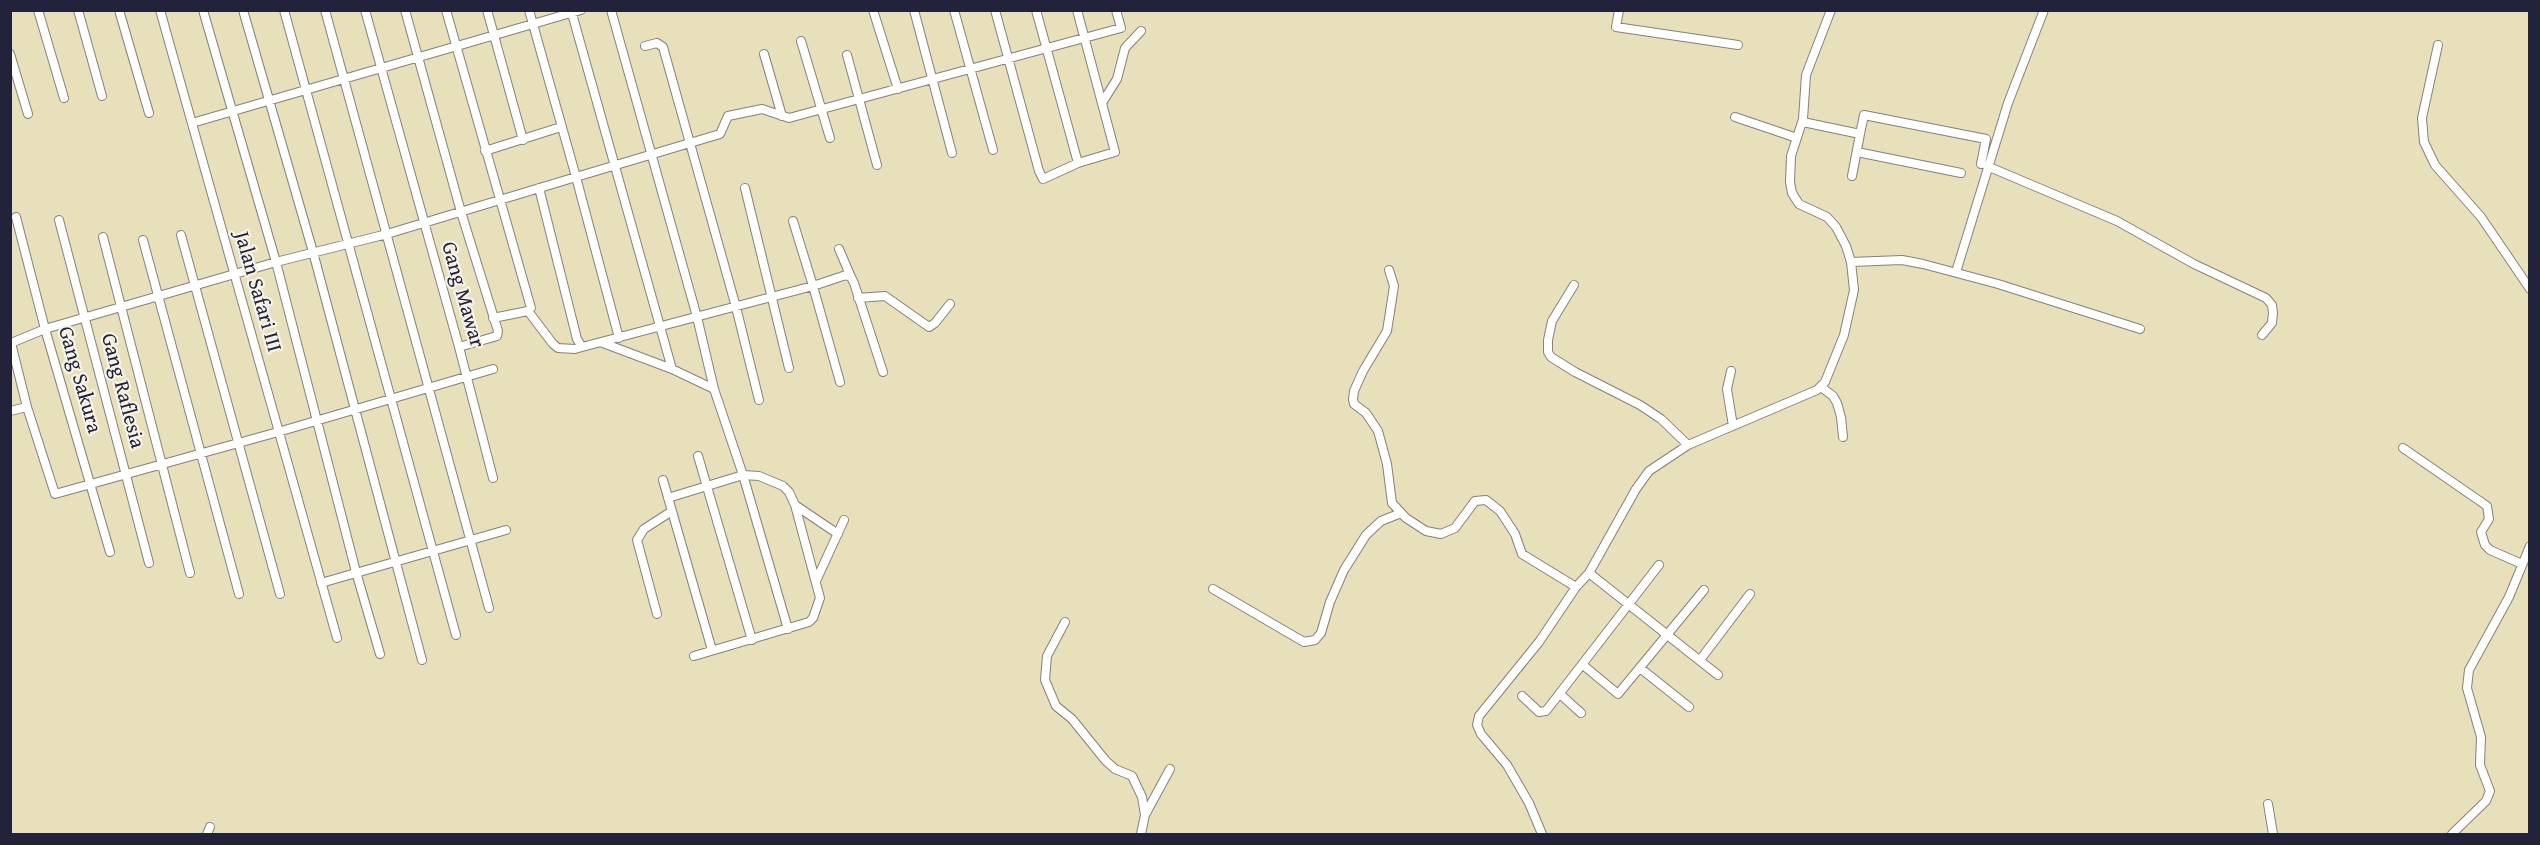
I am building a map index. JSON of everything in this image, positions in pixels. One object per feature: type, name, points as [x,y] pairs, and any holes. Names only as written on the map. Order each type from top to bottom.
[{"type":"street","points":[[38,10],[64,98]]},
{"type":"street","points":[[78,10],[102,96]]},
{"type":"street","points":[[119,10],[149,113]]},
{"type":"street","name":"Jalan Safari III","points":[[160,10],[337,638]]},
{"type":"street","points":[[203,10],[276,262],[356,572],[381,654]]},
{"type":"street","points":[[243,10],[313,252],[394,563],[422,660]]},
{"type":"street","points":[[284,10],[350,243],[456,635]]},
{"type":"street","points":[[325,10],[489,608]]},
{"type":"street","name":"Gang Mawar","points":[[365,10],[459,347],[492,478]]},
{"type":"street","points":[[405,10],[461,212],[498,331],[497,336],[459,347]]},
{"type":"street","points":[[446,10],[531,308],[528,311],[493,318]]},
{"type":"street","points":[[487,10],[523,140]]},
{"type":"street","points":[[529,10],[619,338]]},
{"type":"street","points":[[611,10],[697,317],[714,389],[743,475],[788,629]]},
{"type":"street","points":[[873,10],[898,89]]},
{"type":"street","points":[[914,10],[952,153]]},
{"type":"street","points":[[954,10],[993,150]]},
{"type":"street","points":[[995,10],[1043,179],[1078,163],[1115,152],[1077,10]]},
{"type":"street","points":[[1036,10],[1078,163]]},
{"type":"street","points":[[493,369],[55,494],[27,406],[11,343],[45,329],[276,262],[387,234],[692,143],[720,134],[728,116],[762,109],[771,110],[789,118],[1121,28],[1116,10]]},
{"type":"street","points":[[1542,834],[1529,803],[1510,770],[1481,734],[1477,721],[1483,710],[1539,642],[1576,587],[1589,573],[1649,471],[1688,445],[1787,405],[1821,387],[1845,334],[1854,290],[1851,262],[1836,227],[1821,213],[1802,207],[1792,193],[1790,167],[1803,122],[1806,75],[1831,10]]},
{"type":"street","points":[[1956,272],[1984,165],[2044,10]]},
{"type":"street","points":[[192,123],[575,11],[614,166],[672,369]]},
{"type":"street","points":[[1618,11],[1616,27],[1738,45]]},
{"type":"street","points":[[1102,103],[1117,79],[1125,48],[1141,31]]},
{"type":"street","points":[[801,40],[830,138]]},
{"type":"street","points":[[645,46],[657,44],[663,47],[692,143],[759,400]]},
{"type":"street","points":[[2438,45],[2422,118],[2424,142],[2435,165],[2481,218],[2529,289]]},
{"type":"street","points":[[10,54],[28,114]]},
{"type":"street","points":[[764,54],[782,116]]},
{"type":"street","points":[[847,55],[877,165]]},
{"type":"street","points":[[1852,176],[1864,115],[1986,139],[1984,165]]},
{"type":"street","points":[[1735,117],[1797,138]]},
{"type":"street","points":[[1803,122],[1860,134]]},
{"type":"street","points":[[485,151],[561,127]]},
{"type":"street","points":[[1857,152],[1961,173]]},
{"type":"street","points":[[1984,165],[2117,221],[2184,258],[2266,298],[2272,305],[2274,313],[2272,322],[2262,335]]},
{"type":"street","points":[[539,188],[577,339],[582,347]]},
{"type":"street","points":[[745,188],[789,368]]},
{"type":"street","name":"Gang Sakura","points":[[16,218],[45,329],[110,552]]},
{"type":"street","name":"Gang Raflesia","points":[[59,220],[149,563]]},
{"type":"street","points":[[793,221],[840,382]]},
{"type":"street","points":[[181,235],[280,594]]},
{"type":"street","points":[[103,237],[190,573]]},
{"type":"street","points":[[143,240],[239,594]]},
{"type":"street","points":[[839,249],[851,277],[883,372]]},
{"type":"street","points":[[1851,262],[1902,260],[1956,272],[2140,329]]},
{"type":"street","points":[[1389,270],[1394,286],[1387,331],[1363,372],[1354,391],[1353,399],[1354,404],[1366,413],[1378,431],[1389,475],[1390,498],[1401,513],[1426,531],[1441,534],[1455,528],[1475,501],[1486,500],[1500,510],[1515,534],[1522,554],[1576,587]]},
{"type":"street","points":[[528,311],[553,344],[558,348],[575,349],[773,297],[846,275],[851,277]]},
{"type":"street","points":[[1574,285],[1552,321],[1548,340],[1551,357],[1661,418],[1688,445]]},
{"type":"street","points":[[858,298],[885,296],[929,327],[951,303]]},
{"type":"street","points":[[602,343],[672,369],[714,389]]},
{"type":"street","points":[[1731,371],[1727,389],[1733,426]]},
{"type":"street","points":[[1821,387],[1833,396],[1837,403],[1843,437]]},
{"type":"street","points":[[10,411],[27,406]]},
{"type":"street","points":[[2403,448],[2487,506],[2489,519],[2481,532],[2485,545],[2490,550],[2522,564]]},
{"type":"street","points":[[698,456],[752,640]]},
{"type":"street","points":[[668,498],[743,475],[759,476],[783,486],[789,492],[795,505],[820,598],[813,618],[809,622],[694,656]]},
{"type":"street","points":[[663,480],[712,650]]},
{"type":"street","points":[[795,505],[837,534]]},
{"type":"street","points":[[657,614],[638,540],[644,529],[672,511]]},
{"type":"street","points":[[1213,589],[1304,642],[1315,640],[1321,633],[1330,602],[1344,570],[1366,536],[1381,521],[1401,513]]},
{"type":"street","points":[[816,581],[844,520]]},
{"type":"street","points":[[321,583],[506,530]]},
{"type":"street","points":[[2452,834],[2490,794],[2490,787],[2480,765],[2481,737],[2468,696],[2466,681],[2469,670],[2509,597],[2529,546]]},
{"type":"street","points":[[1522,696],[1542,713],[1584,664],[1659,565]]},
{"type":"street","points":[[1589,573],[1668,633],[1718,675]]},
{"type":"street","points":[[1584,664],[1617,695],[1704,591]]},
{"type":"street","points":[[1700,660],[1750,594]]},
{"type":"street","points":[[1065,622],[1047,656],[1045,680],[1056,706],[1072,719],[1115,770],[1132,776],[1142,797],[1145,815]]},
{"type":"street","points":[[1640,668],[1689,707]]},
{"type":"street","points":[[1560,694],[1581,713]]},
{"type":"street","points":[[1141,834],[1145,815],[1170,769]]},
{"type":"street","points":[[2268,804],[2273,834]]}]
